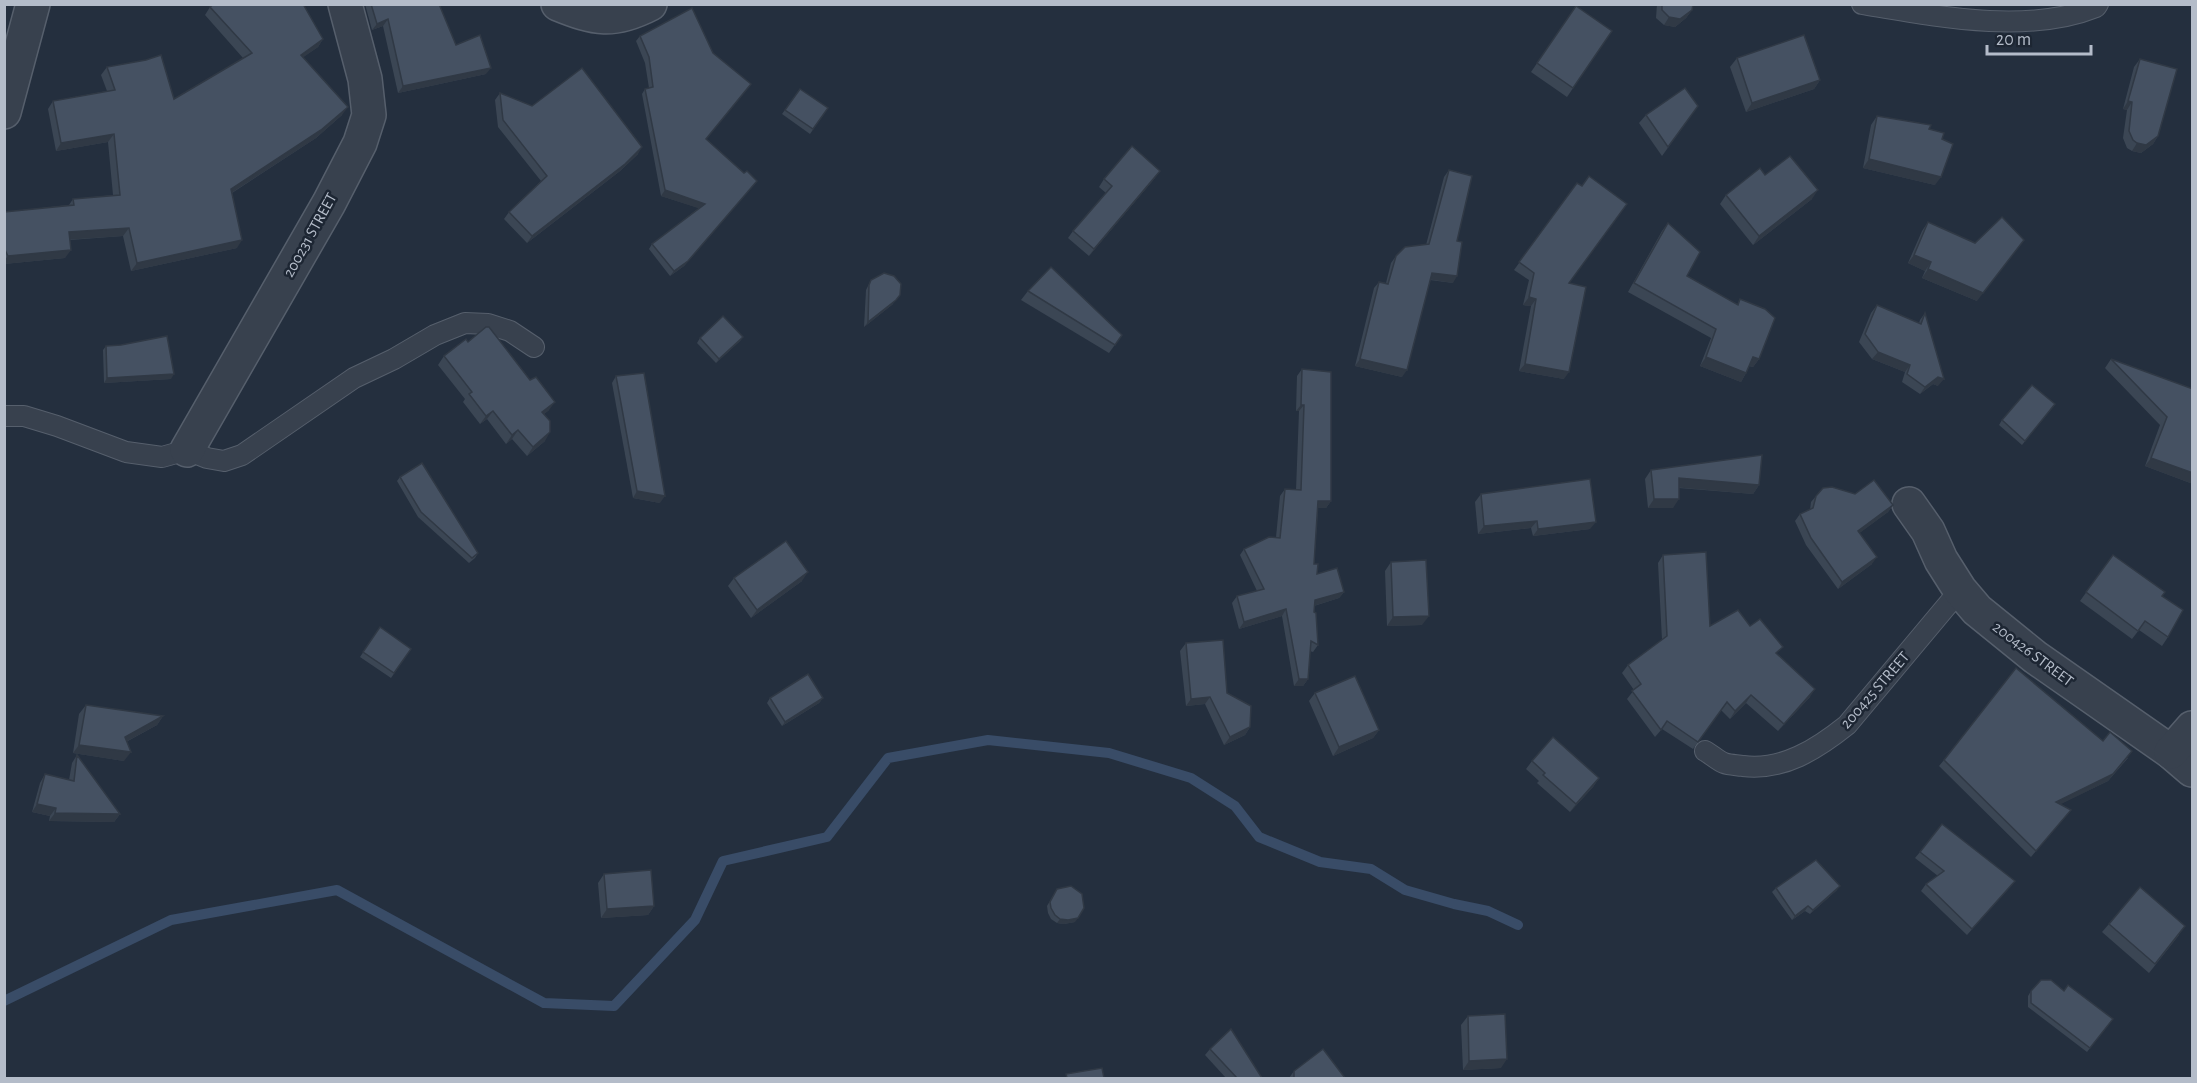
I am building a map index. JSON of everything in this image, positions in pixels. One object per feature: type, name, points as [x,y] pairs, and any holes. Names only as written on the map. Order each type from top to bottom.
[{"type":"street","points":[[4,112],[33,4]]},
{"type":"street","name":"200231 STREET","points":[[187,450],[329,203],[360,143],[369,115],[365,79],[345,4]]},
{"type":"street","points":[[558,4],[596,17],[629,14],[650,4]]},
{"type":"street","name":"200426 STREET","points":[[1909,504],[1928,531],[1941,560],[1960,590],[1993,625],[2182,761]]},
{"type":"street","points":[[2182,761],[2193,728]]},
{"type":"lane","points":[[1862,4],[1947,18],[2040,20],[2075,16],[2096,8],[2098,4]]},
{"type":"lane","points":[[4,416],[24,416],[126,452],[162,457],[187,450],[207,458],[224,461],[242,455],[354,378],[394,359],[435,335],[465,323],[488,324],[510,332],[534,347]]},
{"type":"lane","name":"200425 STREET","points":[[1705,750],[1724,764],[1772,766],[1789,761],[1824,743],[1847,725],[1960,590]]},
{"type":"building","points":[[214,4],[303,4],[323,39],[301,55],[348,107],[321,130],[231,189],[242,240],[137,263],[129,228],[69,232],[71,250],[8,256],[4,248],[4,212],[74,205],[73,199],[120,195],[114,134],[61,143],[53,101],[115,90],[107,67],[161,55],[174,99],[252,53],[210,7]]},
{"type":"building","points":[[371,4],[439,4],[456,45],[480,35],[491,68],[403,86],[388,19],[377,24]]},
{"type":"building","points":[[1662,4],[1693,4],[1692,10],[1680,19],[1669,17],[1662,10]]},
{"type":"building","points":[[1576,6],[1612,31],[1573,88],[1537,63]]},
{"type":"building","points":[[692,8],[713,53],[751,84],[706,139],[744,173],[747,171],[757,181],[688,261],[674,271],[652,244],[705,204],[665,190],[645,89],[653,87],[649,57],[640,36]]},
{"type":"building","points":[[1804,35],[1820,80],[1752,103],[1737,58]]},
{"type":"building","points":[[2140,59],[2177,69],[2158,136],[2146,145],[2133,140],[2129,131],[2132,102],[2128,101]]},
{"type":"building","points":[[582,68],[642,147],[625,164],[532,236],[509,212],[547,176],[503,120],[500,93],[532,106]]},
{"type":"building","points":[[1685,88],[1698,106],[1668,147],[1646,115]]},
{"type":"building","points":[[800,89],[828,108],[813,129],[785,110]]},
{"type":"building","points":[[1877,116],[1931,125],[1929,129],[1944,133],[1942,139],[1953,144],[1941,177],[1869,159]]},
{"type":"building","points":[[1132,146],[1160,171],[1094,249],[1073,231],[1112,186],[1104,179]]},
{"type":"building","points":[[1790,156],[1818,190],[1759,236],[1726,195],[1760,168],[1765,175]]},
{"type":"building","points":[[1449,170],[1472,176],[1457,241],[1462,242],[1457,276],[1432,273],[1407,370],[1360,359],[1379,282],[1388,284],[1396,256],[1405,247],[1429,244]]},
{"type":"building","points":[[1589,176],[1627,204],[1569,283],[1586,287],[1569,372],[1525,364],[1536,299],[1529,297],[1534,273],[1519,262],[1577,183],[1582,186]]},
{"type":"building","points":[[2002,217],[2024,240],[1983,293],[1928,269],[1931,262],[1914,255],[1928,222],[1975,243]]},
{"type":"building","points":[[1668,223],[1700,252],[1687,276],[1738,305],[1740,299],[1765,309],[1775,318],[1759,359],[1753,357],[1746,373],[1706,357],[1716,329],[1634,283]]},
{"type":"building","points":[[1051,267],[1122,335],[1115,345],[1028,291]]},
{"type":"building","points":[[884,273],[894,276],[901,284],[900,295],[868,322],[869,285],[871,280]]},
{"type":"building","points":[[1877,305],[1921,324],[1925,313],[1944,379],[1938,377],[1925,387],[1907,374],[1910,365],[1878,352],[1865,334]]},
{"type":"building","points":[[723,316],[743,337],[719,359],[700,338]]},
{"type":"building","points":[[489,327],[530,380],[536,377],[555,402],[542,412],[550,421],[550,432],[533,447],[518,430],[512,435],[493,411],[486,416],[469,394],[472,392],[444,356],[466,339],[468,342]]},
{"type":"building","points":[[167,336],[174,374],[107,378],[106,346]]},
{"type":"building","points":[[2111,359],[2193,389],[2193,473],[2151,458],[2167,417]]},
{"type":"building","points":[[1302,369],[1331,372],[1331,501],[1318,501],[1314,564],[1318,564],[1317,574],[1337,568],[1344,592],[1315,600],[1318,645],[1311,641],[1308,679],[1299,679],[1286,609],[1244,622],[1237,596],[1264,589],[1244,549],[1269,537],[1280,538],[1285,489],[1301,490],[1304,405],[1301,405]]},
{"type":"building","points":[[644,373],[665,496],[637,491],[616,376]]},
{"type":"building","points":[[2032,385],[2055,404],[2025,441],[2002,420]]},
{"type":"building","points":[[1762,455],[1759,485],[1679,478],[1679,499],[1654,499],[1651,470]]},
{"type":"building","points":[[422,463],[478,553],[472,558],[421,512],[400,477]]},
{"type":"building","points":[[1590,479],[1596,522],[1538,529],[1537,521],[1484,526],[1481,494]]},
{"type":"building","points":[[1874,480],[1893,505],[1858,531],[1877,557],[1842,582],[1811,538],[1800,514],[1813,508],[1816,496],[1823,488],[1832,487],[1855,494]]},
{"type":"building","points":[[786,541],[808,572],[757,610],[734,578]]},
{"type":"building","points":[[1706,552],[1710,626],[1738,610],[1750,626],[1760,619],[1783,647],[1776,653],[1815,689],[1784,724],[1751,695],[1735,711],[1727,702],[1698,742],[1667,721],[1661,730],[1632,691],[1641,684],[1628,665],[1667,636],[1663,555]]},
{"type":"building","points":[[2113,555],[2165,592],[2162,596],[2183,610],[2168,637],[2145,621],[2138,631],[2086,592]]},
{"type":"building","points":[[1426,560],[1429,616],[1393,617],[1391,562]]},
{"type":"building","points":[[380,627],[411,649],[394,673],[363,652]]},
{"type":"building","points":[[1223,640],[1227,693],[1251,706],[1250,727],[1230,737],[1210,697],[1191,699],[1186,643]]},
{"type":"building","points":[[2016,668],[2103,741],[2110,732],[2132,751],[2113,774],[2056,802],[2071,810],[2036,851],[1944,760]]},
{"type":"building","points":[[808,674],[823,698],[785,722],[770,698]]},
{"type":"building","points":[[1355,676],[1379,730],[1339,747],[1315,693]]},
{"type":"building","points":[[86,705],[163,716],[125,737],[131,752],[79,745]]},
{"type":"building","points":[[1553,737],[1599,778],[1576,804],[1543,775],[1545,773],[1532,761]]},
{"type":"building","points":[[77,755],[120,814],[55,813],[56,808],[37,804],[45,774],[74,781]]},
{"type":"building","points":[[1942,824],[2015,881],[1972,929],[1926,884],[1944,871],[1920,852]]},
{"type":"building","points":[[1816,860],[1840,886],[1813,910],[1808,906],[1795,916],[1776,888]]},
{"type":"building","points":[[651,870],[654,906],[607,909],[604,874]]},
{"type":"building","points":[[1071,886],[1082,894],[1084,908],[1078,918],[1060,919],[1055,915],[1050,902],[1057,889]]},
{"type":"building","points":[[2140,887],[2185,926],[2155,964],[2109,924]]},
{"type":"building","points":[[2041,980],[2051,980],[2064,991],[2068,985],[2113,1019],[2090,1048],[2031,1003],[2031,991]]},
{"type":"building","points":[[1505,1014],[1507,1059],[1469,1061],[1468,1016]]},
{"type":"building","points":[[1231,1029],[1262,1078],[1237,1078],[1210,1049]]},
{"type":"building","points":[[1323,1049],[1345,1078],[1294,1078],[1294,1071]]},
{"type":"building","points":[[1102,1068],[1104,1078],[1067,1078],[1066,1074]]},
{"type":"waterway","points":[[4,1001],[171,920],[337,890],[544,1003],[614,1006],[695,920],[723,861],[827,837],[888,758],[988,740],[1109,753],[1191,778],[1235,806],[1259,837],[1320,862],[1371,869],[1405,890],[1488,911],[1518,925]]}]
